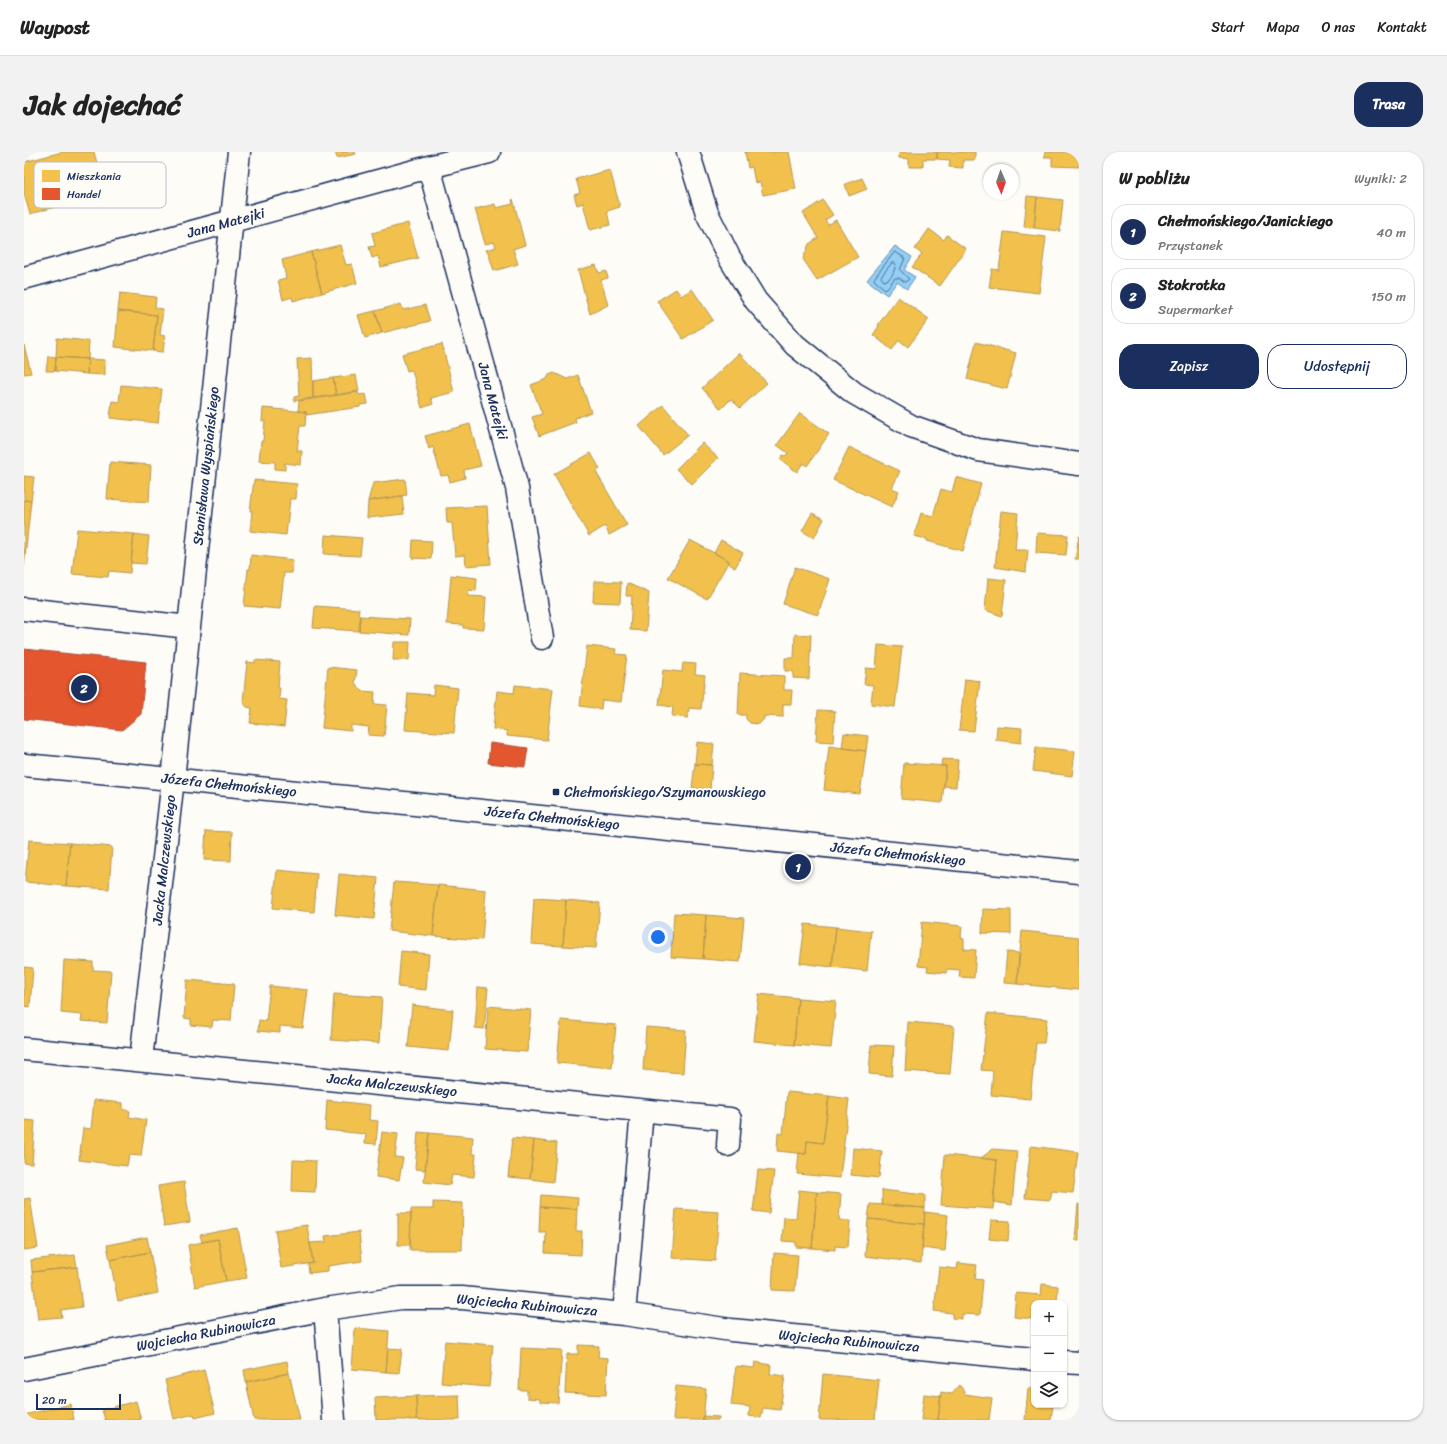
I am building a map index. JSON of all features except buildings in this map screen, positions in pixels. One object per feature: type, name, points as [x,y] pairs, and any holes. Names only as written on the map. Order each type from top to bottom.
[{"type":"street","name":"Stanisława Wyspiańskiego","points":[[173,779],[239,152]]},
{"type":"street","name":"Jana Matejki","points":[[24,278],[428,167],[489,152]]},
{"type":"street","points":[[688,152],[707,213],[729,257],[756,300],[795,345],[836,378],[854,392],[911,426],[978,450],[1079,464]]},
{"type":"street","name":"Jana Matejki","points":[[428,167],[517,488],[542,638]]},
{"type":"street","points":[[24,609],[189,627]]},
{"type":"street","name":"Józefa Chełmońskiego","points":[[24,765],[1079,872]]},
{"type":"street","name":"Jacka Malczewskiego","points":[[141,1060],[173,779]]},
{"type":"street","name":"Jacka Malczewskiego","points":[[24,1049],[730,1119],[728,1145]]},
{"type":"street","points":[[624,1314],[642,1111]]},
{"type":"street","name":"Wojciecha Rubinowicza","points":[[24,1369],[325,1309],[401,1298],[462,1298],[624,1314],[731,1330],[1031,1359]]},
{"type":"street","points":[[325,1309],[334,1420]]},
{"type":"street","points":[[1067,1362],[1079,1363]]},
{"type":"water","points":[[895,246],[912,257],[904,270],[915,277],[907,289],[897,282],[887,295],[867,280]]},
{"type":"place","name":"Stokrotka","points":[[84,688]]},
{"type":"place","name":"Chełmońskiego/Szymanowskiego","points":[[556,792]]},
{"type":"place","name":"Chełmońskiego/Janickiego","points":[[798,867]]}]
